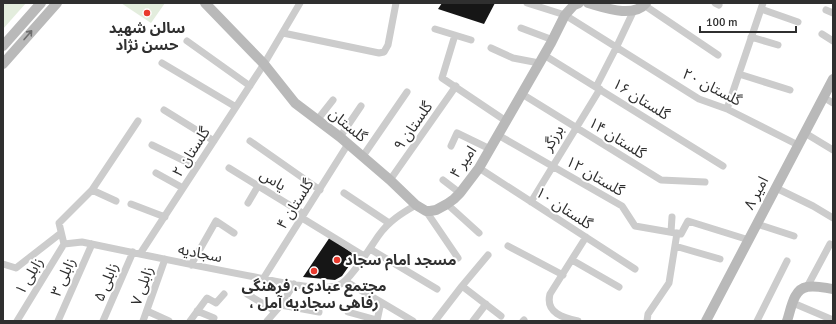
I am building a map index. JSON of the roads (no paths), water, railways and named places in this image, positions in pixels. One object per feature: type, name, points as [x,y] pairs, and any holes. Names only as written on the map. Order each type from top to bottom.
[{"type":"street","points":[[3,46],[41,3]]},
{"type":"street","points":[[3,64],[57,3]]},
{"type":"street","name":"گلستان","points":[[205,3],[264,64],[289,98],[363,156],[416,205]]},
{"type":"street","name":"گلستان ۲","points":[[140,254],[250,86],[300,3]]},
{"type":"street","points":[[283,33],[379,53],[384,52],[388,45],[396,3]]},
{"type":"street","name":"گلستان ۲۰","points":[[527,3],[565,15],[699,99],[726,109],[798,145]]},
{"type":"street","name":"امیر ۴","points":[[426,211],[436,210],[447,204],[460,193],[479,168],[553,40],[565,15],[574,5],[579,3]]},
{"type":"street","points":[[588,3],[617,11],[634,10],[644,4],[718,55]]},
{"type":"street","points":[[726,109],[762,6],[798,22]]},
{"type":"street","name":"برزگر","points":[[531,202],[576,128],[598,88],[634,10]]},
{"type":"street","points":[[520,28],[553,40]]},
{"type":"street","points":[[435,29],[471,40]]},
{"type":"street","points":[[822,34],[833,41]]},
{"type":"street","points":[[455,35],[442,78],[506,120]]},
{"type":"street","points":[[752,37],[778,45]]},
{"type":"street","points":[[187,41],[250,86]]},
{"type":"street","points":[[491,48],[513,58],[542,59]]},
{"type":"street","name":"گلستان ۱۶","points":[[542,59],[598,88],[723,166]]},
{"type":"street","points":[[162,63],[236,107]]},
{"type":"street","points":[[739,74],[790,90]]},
{"type":"street","name":"امیر ۸","points":[[706,321],[833,79]]},
{"type":"street","name":"گلستان ۹","points":[[390,180],[456,86]]},
{"type":"street","points":[[363,156],[407,92]]},
{"type":"street","name":"گلستان ۱۴","points":[[522,94],[661,180],[705,182]]},
{"type":"street","points":[[824,97],[833,103]]},
{"type":"street","points":[[318,120],[333,100]]},
{"type":"street","points":[[340,137],[361,106]]},
{"type":"street","points":[[164,110],[214,140]]},
{"type":"street","points":[[64,244],[59,223],[92,190],[138,121]]},
{"type":"street","points":[[451,146],[457,133],[490,149]]},
{"type":"street","points":[[805,133],[833,150]]},
{"type":"street","name":"گلستان ۱۲","points":[[498,136],[622,206],[635,226],[674,233]]},
{"type":"street","points":[[250,141],[320,190]]},
{"type":"street","name":"گلستان ۴","points":[[263,279],[348,144]]},
{"type":"street","points":[[152,145],[197,167]]},
{"type":"street","name":"یاس","points":[[229,168],[364,256]]},
{"type":"street","name":"گلستان ۱۰","points":[[479,168],[635,269]]},
{"type":"street","points":[[156,173],[183,188]]},
{"type":"street","points":[[443,180],[460,193]]},
{"type":"street","points":[[248,203],[258,186]]},
{"type":"street","points":[[776,188],[813,206],[833,218]]},
{"type":"street","points":[[92,190],[116,201]]},
{"type":"street","points":[[344,193],[389,223]]},
{"type":"street","points":[[131,204],[165,217]]},
{"type":"street","points":[[447,204],[478,233]]},
{"type":"street","points":[[413,321],[345,281],[389,223],[397,216],[416,205],[426,211],[458,258]]},
{"type":"street","points":[[647,321],[648,314],[669,283],[675,246],[672,217]]},
{"type":"street","points":[[191,265],[216,221],[234,232]]},
{"type":"street","points":[[674,233],[681,234],[688,221],[749,240]]},
{"type":"street","points":[[757,224],[794,236]]},
{"type":"street","points":[[3,264],[16,268],[61,233]]},
{"type":"street","points":[[578,321],[559,319],[551,307],[548,299],[586,237]]},
{"type":"street","name":"سجادیه","points":[[64,244],[82,242],[191,265],[294,284],[332,286],[339,285],[345,281]]},
{"type":"street","name":"زابلی ۱","points":[[17,321],[64,244]]},
{"type":"street","name":"زابلی ۳","points":[[58,321],[92,244]]},
{"type":"street","points":[[807,287],[830,244]]},
{"type":"street","points":[[508,246],[563,275]]},
{"type":"street","points":[[675,246],[720,259]]},
{"type":"street","points":[[370,249],[437,289]]},
{"type":"street","name":"زابلی ۵","points":[[103,321],[132,252]]},
{"type":"street","points":[[435,321],[488,256]]},
{"type":"street","name":"زابلی ۷","points":[[143,321],[165,259]]},
{"type":"street","points":[[572,260],[619,287]]},
{"type":"street","points":[[757,321],[787,261]]},
{"type":"street","points":[[268,320],[281,305],[294,284]]},
{"type":"street","points":[[462,286],[501,316]]},
{"type":"street","points":[[787,321],[794,297],[800,290],[807,287],[833,289]]},
{"type":"street","points":[[190,321],[207,298],[216,303],[224,294]]},
{"type":"street","points":[[247,294],[275,311]]},
{"type":"street","points":[[348,312],[377,321],[381,302]]},
{"type":"street","points":[[793,303],[833,320]]},
{"type":"street","points":[[473,321],[486,304]]},
{"type":"street","points":[[281,305],[319,312]]},
{"type":"street","points":[[147,311],[167,320]]},
{"type":"street","points":[[197,312],[214,318]]},
{"type":"place","name":"سالن شهید حسن نژاد","points":[[147,13]]},
{"type":"place","name":"مسجد امام سجاد","points":[[337,260]]},
{"type":"place","name":"مجتمع عبادی ، فرهنگی ، رفاهی سجادیه آمل","points":[[314,271]]}]
